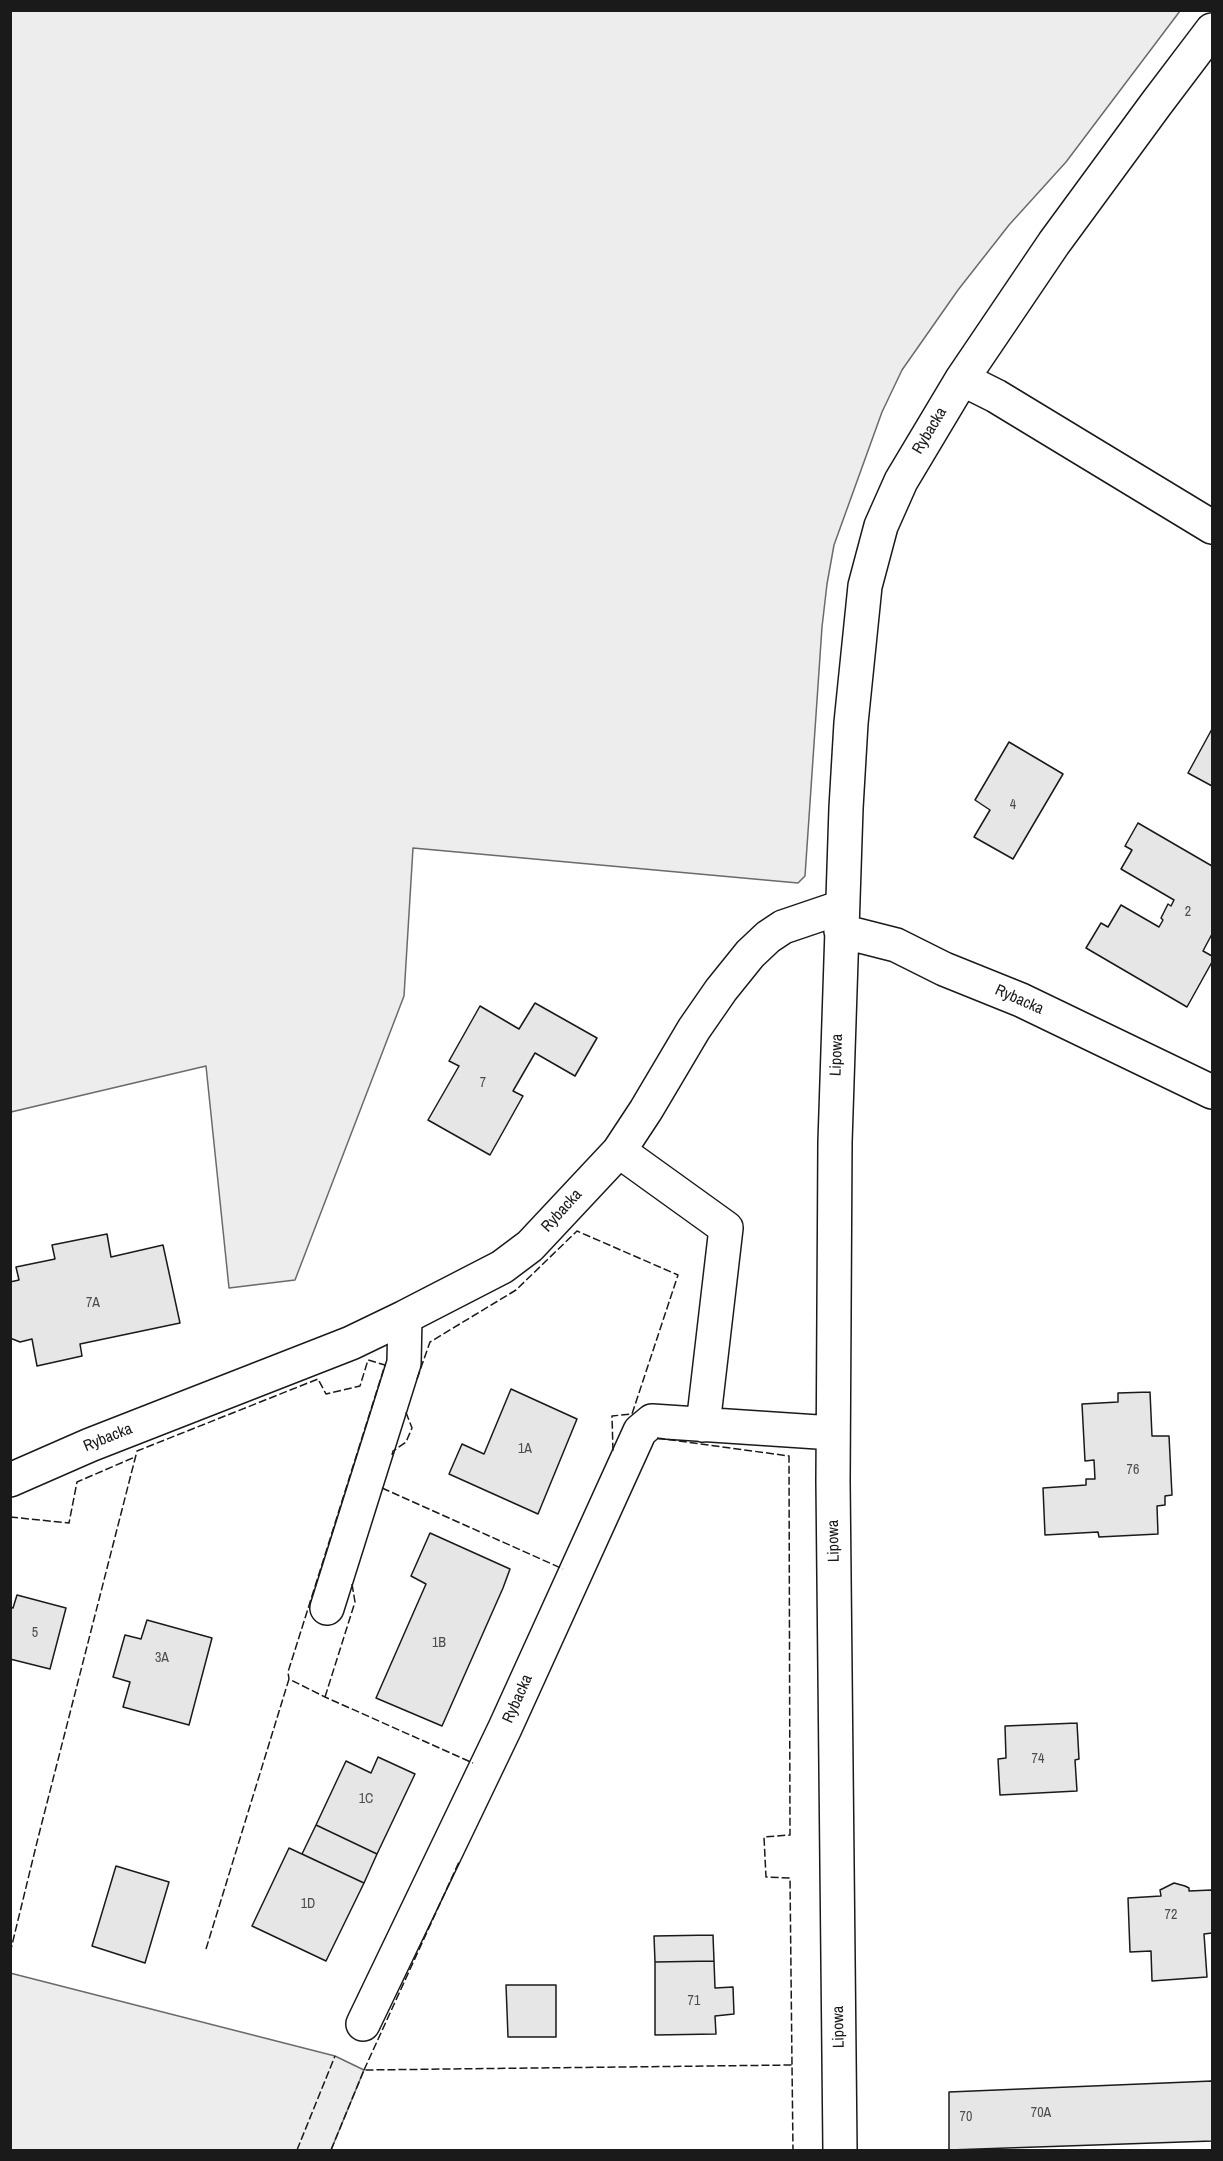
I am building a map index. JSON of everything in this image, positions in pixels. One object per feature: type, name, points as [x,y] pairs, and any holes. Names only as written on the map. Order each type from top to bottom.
[{"type":"street","name":"Rybacka","points":[[842,919],[851,723],[862,603],[868,569],[881,526],[901,481],[962,379],[1060,235],[1212,30]]},
{"type":"street","points":[[962,379],[996,396],[1212,527]]},
{"type":"street","name":"Rybacka","points":[[10,1479],[90,1445],[351,1343],[502,1267],[530,1246],[619,1151],[720,990],[750,954],[783,927],[842,919],[944,969],[1022,1000],[1212,1092]]},
{"type":"street","name":"Lipowa","points":[[840,2151],[833,1433],[835,1131],[842,919]]},
{"type":"street","points":[[619,1151],[726,1228],[703,1425]]},
{"type":"street","points":[[327,1608],[404,1363],[405,1317]]},
{"type":"street","name":"Rybacka","points":[[363,2024],[505,1728],[640,1431],[652,1421],[833,1433]]},
{"type":"shaded area","points":[[10,11],[1180,11],[1066,162],[1009,225],[958,290],[902,370],[882,412],[834,545],[827,584],[805,876],[798,883],[413,848],[404,996],[295,1280],[229,1288],[206,1066],[11,1112]]},
{"type":"shaded area","points":[[10,1973],[335,2056],[364,2070],[331,2150],[11,2150]]},
{"type":"building","points":[[1212,729],[1212,786],[1188,773]]},
{"type":"building","points":[[1009,742],[1063,774],[1013,859],[974,837],[990,810],[975,800]]},
{"type":"building","points":[[1138,823],[1212,866],[1212,934],[1203,951],[1212,956],[1212,962],[1187,1007],[1086,948],[1101,923],[1108,927],[1121,905],[1159,927],[1168,904],[1171,906],[1174,900],[1121,869],[1132,850],[1125,846]]},
{"type":"building","points":[[535,1003],[597,1038],[575,1076],[535,1053],[513,1091],[523,1096],[490,1155],[428,1120],[459,1066],[449,1061],[480,1006],[519,1029]]},
{"type":"building","points":[[107,1234],[111,1257],[163,1245],[180,1323],[80,1344],[82,1356],[37,1366],[32,1339],[20,1342],[10,1338],[10,1282],[19,1280],[16,1267],[55,1259],[52,1245]]},
{"type":"building","points":[[511,1389],[577,1419],[538,1514],[449,1474],[462,1444],[484,1454]]},
{"type":"building","points":[[1150,1392],[1152,1436],[1169,1436],[1172,1495],[1165,1496],[1165,1505],[1157,1506],[1158,1534],[1099,1537],[1098,1532],[1045,1535],[1043,1488],[1086,1485],[1086,1479],[1095,1479],[1094,1460],[1085,1461],[1082,1404],[1118,1402],[1118,1393]]},
{"type":"building","points":[[430,1533],[510,1569],[442,1726],[376,1698],[426,1584],[411,1576]]},
{"type":"building","points":[[17,1595],[66,1608],[50,1669],[10,1659],[10,1607],[13,1608]]},
{"type":"building","points":[[147,1620],[212,1638],[189,1725],[123,1707],[130,1682],[113,1677],[125,1635],[141,1639]]},
{"type":"building","points":[[1077,1723],[1079,1759],[1075,1760],[1077,1791],[1000,1795],[998,1759],[1006,1758],[1005,1726]]},
{"type":"building","points":[[378,1757],[415,1774],[377,1854],[316,1825],[346,1761],[371,1773]]},
{"type":"building","points":[[316,1825],[377,1854],[364,1883],[302,1854]]},
{"type":"building","points":[[289,1848],[364,1883],[326,1961],[252,1926]]},
{"type":"building","points":[[116,1866],[169,1882],[145,1963],[92,1946]]},
{"type":"building","points":[[1174,1883],[1189,1888],[1189,1891],[1212,1890],[1212,1933],[1204,1934],[1207,1977],[1152,1981],[1151,1951],[1130,1952],[1128,1898],[1161,1896],[1160,1890]]},
{"type":"building","points":[[713,1935],[714,1961],[655,1962],[654,1936]]},
{"type":"building","points":[[714,1961],[715,1988],[733,1987],[734,2014],[715,2016],[716,2034],[655,2035],[655,1962]]},
{"type":"building","points":[[506,1985],[556,1985],[556,2037],[508,2037]]},
{"type":"building","points":[[1212,2081],[1212,2141],[949,2150],[949,2092]]},
{"type":"fence","points":[[417,1379],[430,1342],[516,1290],[577,1231],[678,1275],[632,1414],[612,1416],[613,1452]]},
{"type":"fence","points":[[10,1953],[137,1451],[318,1379],[326,1394],[360,1386],[368,1360],[385,1365],[288,1672],[289,1679]]},
{"type":"fence","points":[[392,1455],[393,1451],[406,1442],[412,1428],[405,1410]]},
{"type":"fence","points":[[657,1438],[789,1456],[790,1835],[764,1837],[766,1877],[790,1878],[792,2065]]},
{"type":"fence","points":[[10,1517],[69,1523],[77,1482],[135,1457]]},
{"type":"fence","points":[[382,1488],[563,1569]]},
{"type":"fence","points":[[325,1697],[355,1602],[352,1584]]},
{"type":"fence","points":[[206,1949],[289,1679],[473,1763]]},
{"type":"fence","points":[[364,2070],[459,1862]]},
{"type":"fence","points":[[297,2150],[335,2056]]},
{"type":"fence","points":[[331,2150],[364,2070],[792,2065],[793,2150]]}]
